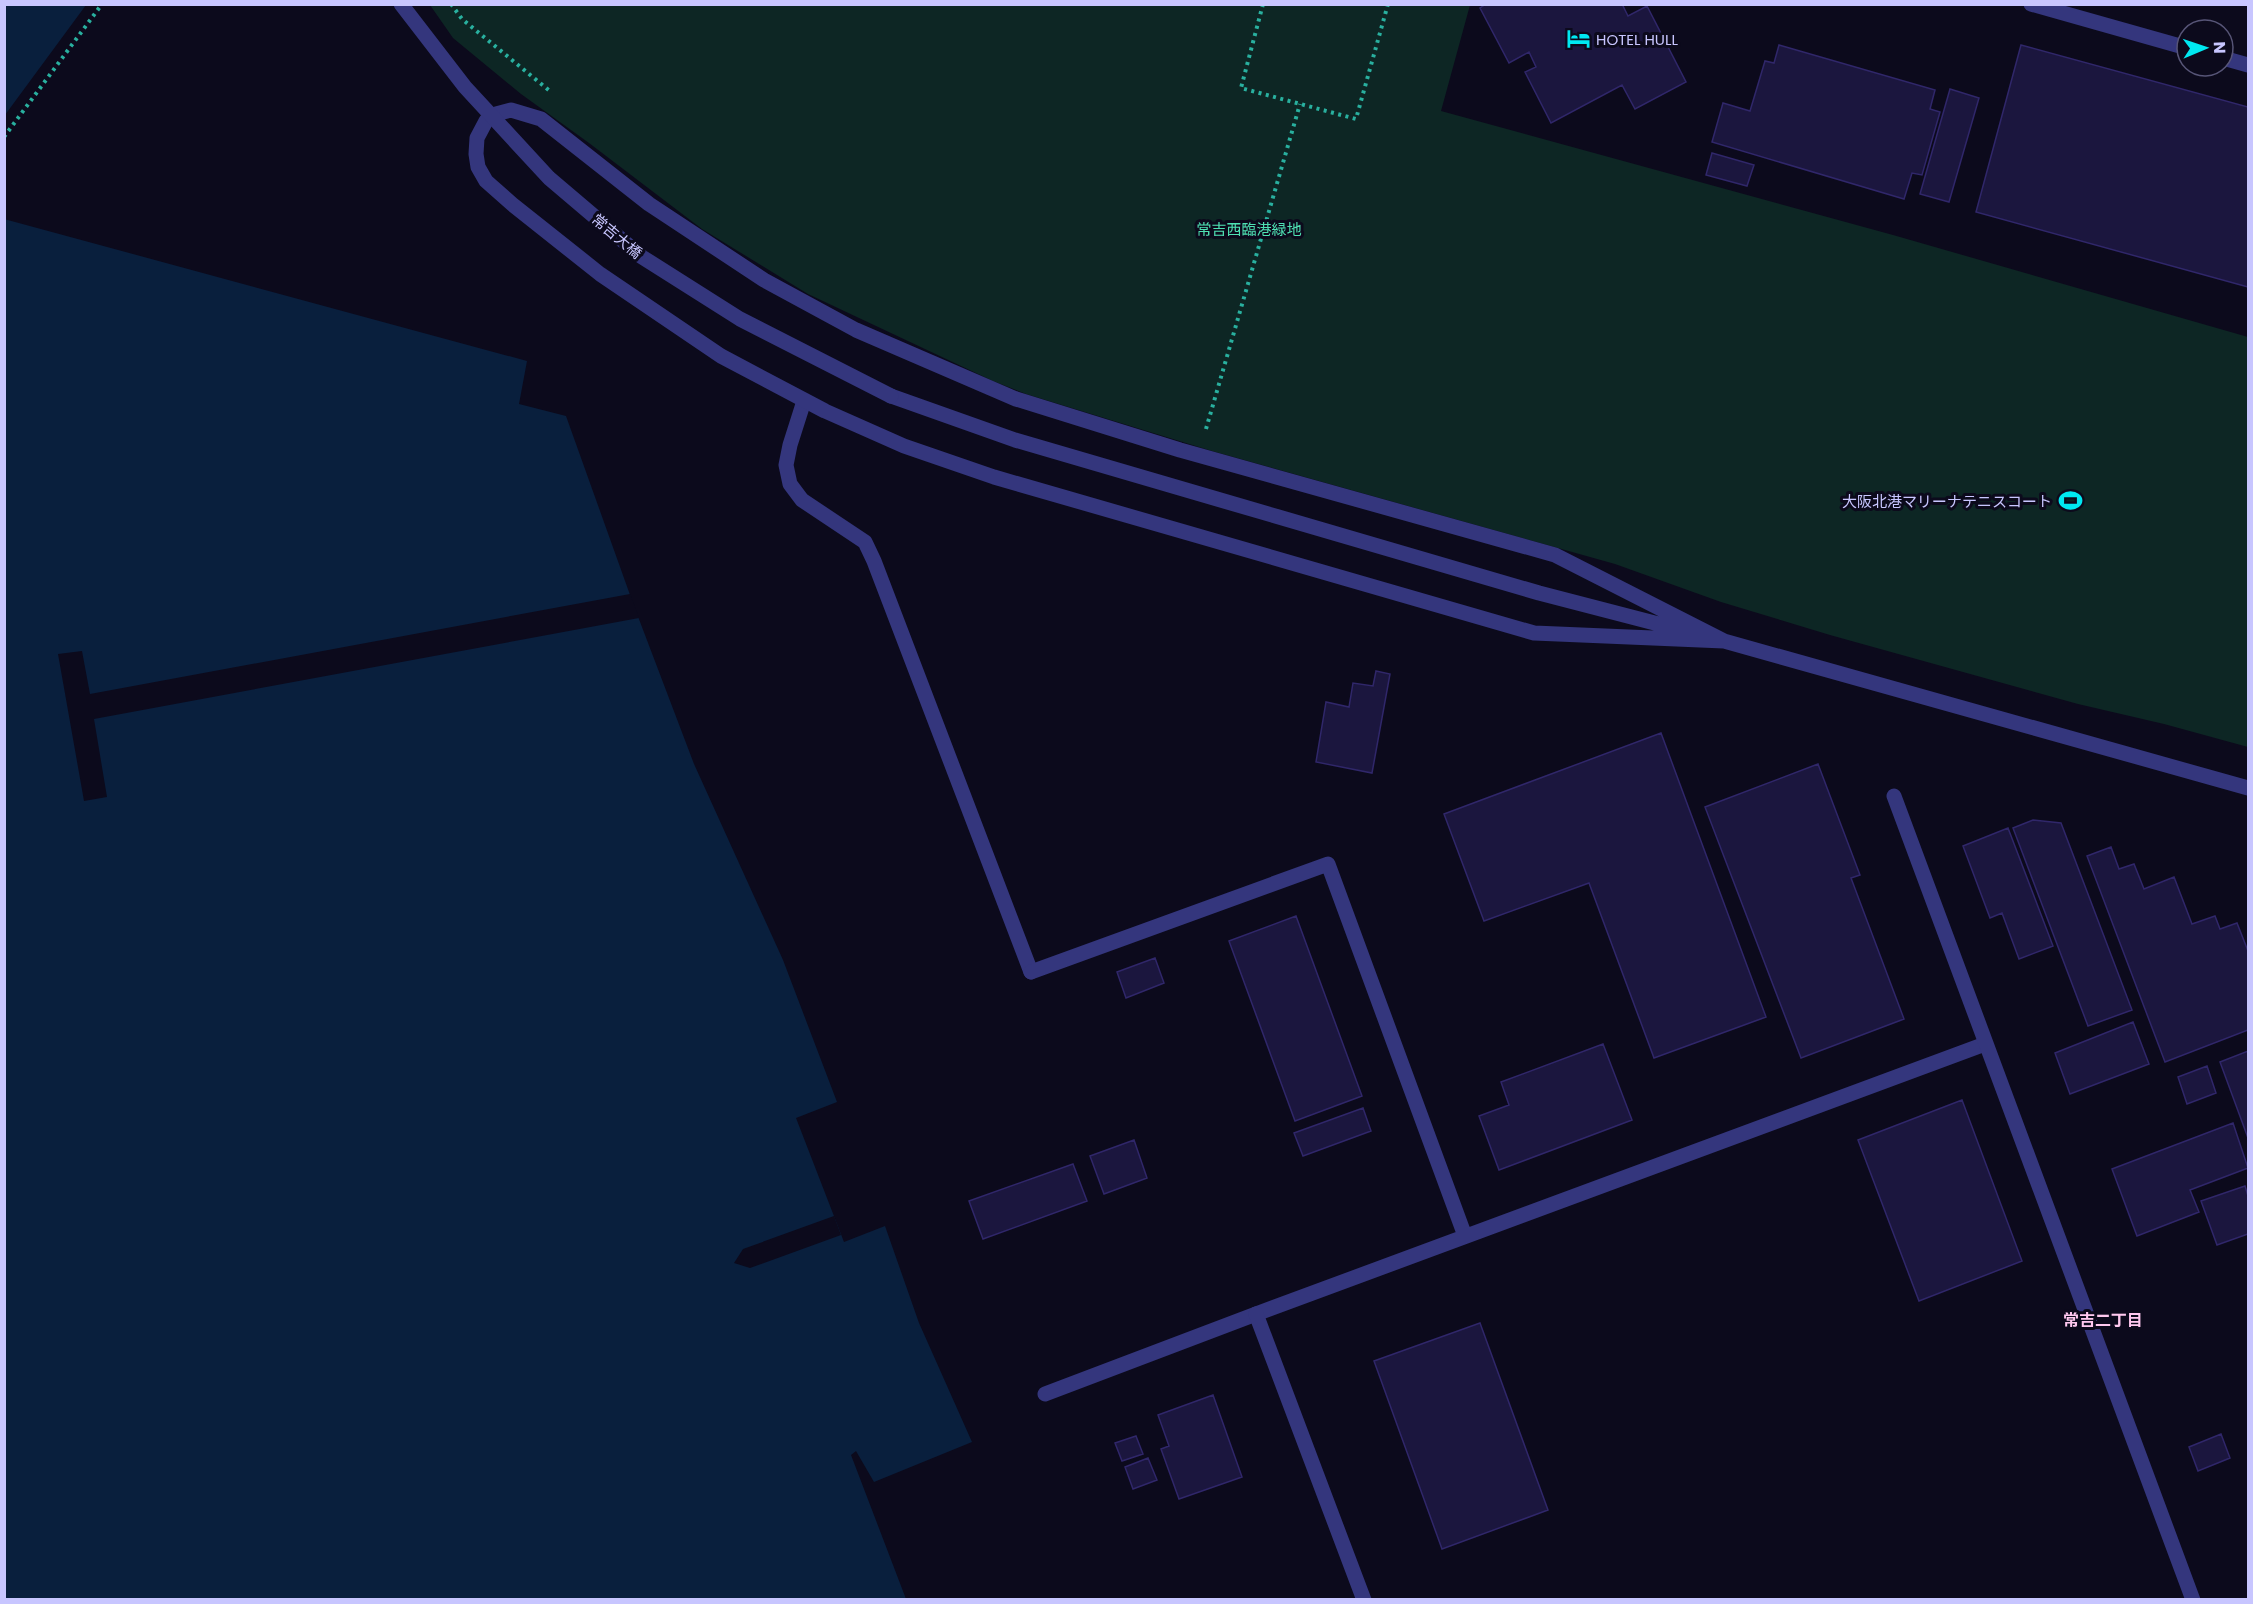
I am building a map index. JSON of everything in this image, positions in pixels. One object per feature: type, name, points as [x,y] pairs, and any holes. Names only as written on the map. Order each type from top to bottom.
[{"type":"street","name":"常吉大橋","points":[[400,4],[465,87],[549,178],[642,257],[740,319],[891,396],[1015,440],[1539,593],[1724,641]]},
{"type":"street","points":[[2031,4],[2175,45]]},
{"type":"street","points":[[1724,641],[1534,633],[994,477],[904,446],[804,401],[721,357],[600,274],[486,181],[478,167],[477,138],[486,121],[496,114],[511,110],[541,119],[649,204],[764,280],[856,330],[1016,399],[1180,450],[1555,555],[1724,641],[2248,788]]},
{"type":"street","points":[[804,401],[786,465],[790,484],[802,500],[865,542],[1031,972],[1328,864],[1465,1236]]},
{"type":"street","points":[[1894,796],[2193,1599]]},
{"type":"street","points":[[1045,1394],[1985,1044]]},
{"type":"street","points":[[1256,1314],[1364,1599]]},
{"type":"path","points":[[4,137],[102,4]]},
{"type":"path","points":[[451,4],[462,19],[558,98]]},
{"type":"path","points":[[1263,4],[1241,88],[1356,120],[1388,4]]},
{"type":"path","points":[[1204,437],[1300,104]]},
{"type":"green space","name":"常吉西臨港緑地","points":[[430,5],[1470,5],[1441,111],[1893,235],[2248,337],[2248,747],[2078,704],[1830,635],[1721,602],[1615,564],[1212,451],[1026,394],[993,381],[808,294],[702,229],[521,94],[453,38]]},
{"type":"water","points":[[4,5],[86,5],[5,115]]},
{"type":"water","points":[[4,219],[527,361],[519,404],[566,416],[694,764],[783,960],[837,1102],[796,1118],[844,1242],[885,1226],[919,1323],[972,1442],[874,1482],[856,1451],[851,1455],[906,1599],[5,1599]]},
{"type":"pier","points":[[630,594],[639,618],[94,719],[107,797],[84,801],[58,654],[82,651],[90,694]]},
{"type":"pier","points":[[834,1216],[841,1235],[750,1268],[734,1263],[743,1249]]},
{"type":"building","points":[[1486,4],[1622,4],[1628,16],[1647,6],[1686,82],[1635,109],[1622,85],[1551,123],[1525,72],[1536,67],[1529,52],[1509,63],[1480,8]]},
{"type":"building","points":[[1779,45],[1935,90],[1930,109],[1940,112],[1922,175],[1912,173],[1904,199],[1712,142],[1723,103],[1750,111],[1765,61],[1774,63]]},
{"type":"building","points":[[2021,45],[2248,107],[2248,287],[1976,212]]},
{"type":"building","points":[[1950,89],[1979,98],[1949,202],[1920,194]]},
{"type":"building","points":[[1712,153],[1754,165],[1747,186],[1706,175]]},
{"type":"building","points":[[1376,671],[1390,674],[1372,773],[1316,762],[1326,702],[1349,707],[1353,683],[1373,686]]},
{"type":"building","points":[[1661,733],[1766,1017],[1654,1058],[1589,883],[1484,921],[1444,814]]},
{"type":"building","points":[[1818,764],[1860,875],[1851,878],[1904,1019],[1801,1058],[1705,807]]},
{"type":"building","points":[[2033,820],[2061,823],[2132,1010],[2088,1026],[2013,828]]},
{"type":"building","points":[[2008,828],[2053,946],[2019,959],[2002,913],[1990,918],[1963,846]]},
{"type":"building","points":[[2111,847],[2119,869],[2134,864],[2144,889],[2174,877],[2192,924],[2215,916],[2220,929],[2237,923],[2248,951],[2248,1030],[2165,1062],[2087,856]]},
{"type":"building","points":[[1296,916],[1362,1096],[1295,1121],[1229,941]]},
{"type":"building","points":[[1155,958],[1164,983],[1126,998],[1117,972]]},
{"type":"building","points":[[2133,1022],[2149,1064],[2070,1094],[2055,1053]]},
{"type":"building","points":[[1603,1044],[1632,1120],[1499,1170],[1479,1116],[1509,1105],[1501,1082]]},
{"type":"building","points":[[2248,1051],[2248,1138],[2220,1062]]},
{"type":"building","points":[[2207,1066],[2216,1093],[2187,1104],[2178,1077]]},
{"type":"building","points":[[1962,1100],[2022,1261],[1919,1301],[1858,1140]]},
{"type":"building","points":[[1363,1108],[1371,1131],[1303,1156],[1294,1133]]},
{"type":"building","points":[[2233,1123],[2248,1168],[2190,1190],[2199,1212],[2137,1236],[2112,1169]]},
{"type":"building","points":[[1134,1140],[1147,1178],[1104,1194],[1090,1156]]},
{"type":"building","points":[[1073,1164],[1087,1201],[983,1239],[969,1201]]},
{"type":"building","points":[[2245,1186],[2248,1196],[2248,1234],[2217,1245],[2201,1201]]},
{"type":"building","points":[[1480,1323],[1548,1510],[1442,1549],[1374,1361]]},
{"type":"building","points":[[1213,1395],[1242,1477],[1179,1499],[1161,1449],[1169,1446],[1158,1415]]},
{"type":"building","points":[[2221,1434],[2230,1458],[2198,1471],[2189,1447]]},
{"type":"building","points":[[1136,1436],[1143,1454],[1122,1461],[1115,1443]]},
{"type":"building","points":[[1148,1458],[1157,1480],[1133,1489],[1125,1467]]},
{"type":"place","name":"HOTEL HULL","points":[[1578,39]]},
{"type":"place","name":"大阪北港マリーナテニスコート","points":[[2070,501]]},
{"type":"district","name":"常吉二丁目","points":[[2103,1320]]}]
